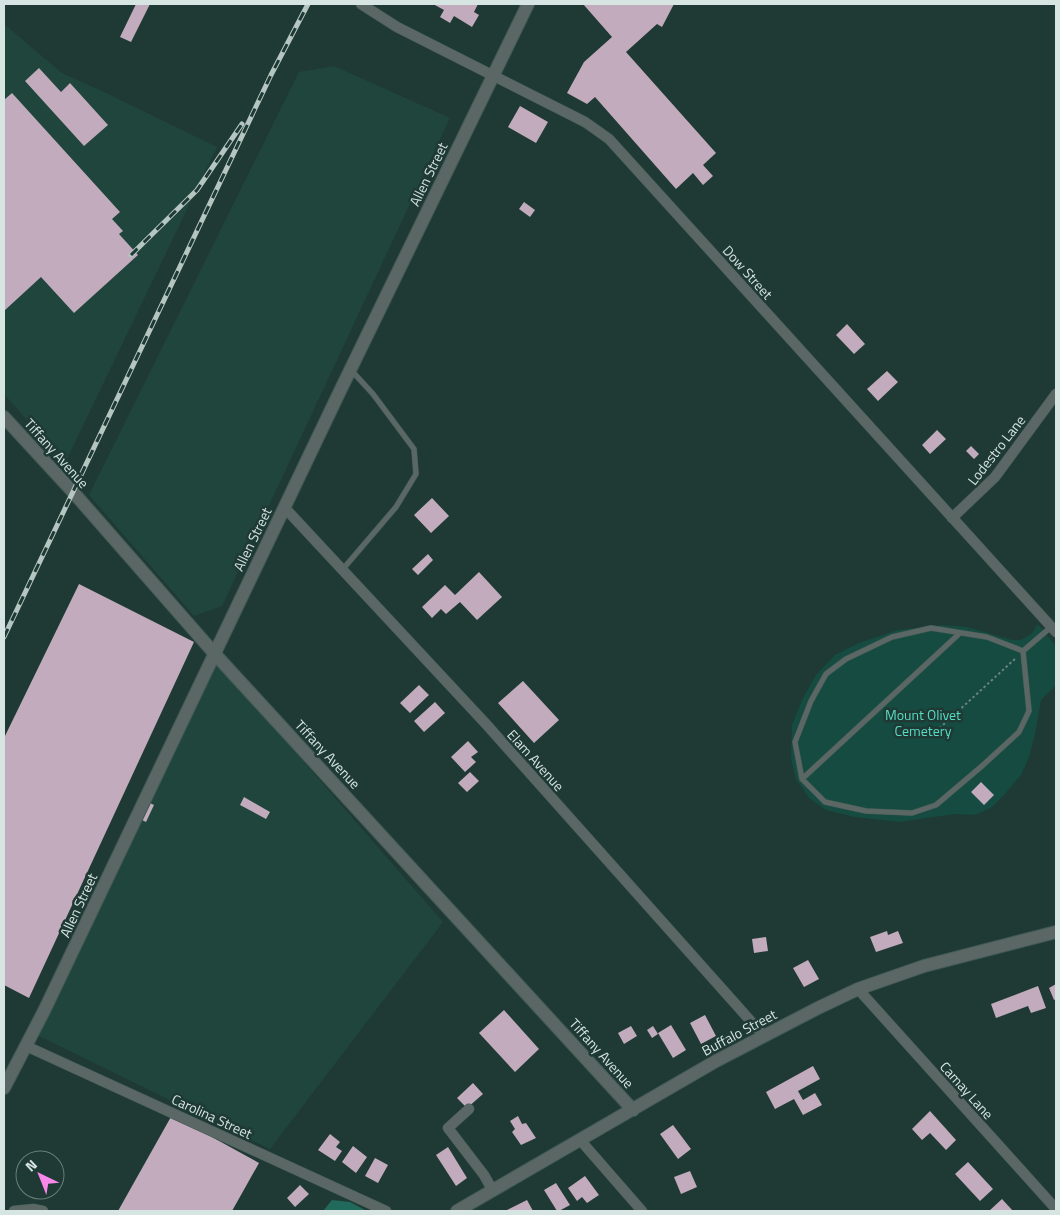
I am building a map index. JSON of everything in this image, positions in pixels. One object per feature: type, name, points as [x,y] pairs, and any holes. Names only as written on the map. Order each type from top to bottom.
[{"type":"street","name":"Dow Street","points":[[360,4],[397,27],[586,122],[609,139],[1054,629]]},
{"type":"street","name":"Allen Street","points":[[4,1088],[44,1011],[214,652],[528,4]]},
{"type":"street","name":"Lodestro Lane","points":[[952,518],[995,477],[1056,394]]},
{"type":"street","name":"Tiffany Avenue","points":[[4,417],[214,652],[633,1110]]},
{"type":"street","name":"Elam Avenue","points":[[284,507],[486,724],[764,1036]]},
{"type":"street","name":"Buffalo Street","points":[[458,1211],[716,1060],[858,989],[924,966],[1056,932]]},
{"type":"street","name":"Camay Lane","points":[[858,989],[1056,1209]]},
{"type":"street","name":"Carolina Street","points":[[26,1046],[386,1211]]},
{"type":"street","points":[[469,1109],[448,1128],[484,1175],[493,1191]]},
{"type":"street","points":[[580,1141],[642,1211]]},
{"type":"street","points":[[14,1211],[34,1209],[43,1211]]},
{"type":"lane","points":[[343,569],[396,507],[416,474],[414,450],[373,394],[350,370]]},
{"type":"lane","points":[[931,628],[987,637],[1023,652],[1030,711],[1019,732],[936,805],[912,813],[866,811],[825,802],[802,779],[795,742],[811,701],[826,674],[846,659],[892,638],[931,628]]},
{"type":"lane","points":[[1023,652],[1054,629]]},
{"type":"lane","points":[[802,779],[960,633]]},
{"type":"path","points":[[932,736],[1023,652]]},
{"type":"shaded area","points":[[4,24],[62,73],[217,147],[65,463],[4,394]]},
{"type":"shaded area","points":[[334,66],[450,118],[222,606],[194,616],[89,495],[299,72]]},
{"type":"shaded area","points":[[217,662],[443,922],[270,1149],[35,1034]]},
{"type":"green space","name":"Mount Olivet Cemetery","points":[[1038,624],[1056,646],[1056,685],[1041,700],[1029,757],[1021,775],[991,808],[975,815],[955,814],[899,822],[855,817],[826,810],[809,798],[796,779],[791,759],[792,725],[802,700],[816,675],[835,655],[859,643],[898,630],[943,625],[967,627],[1012,640],[1021,640],[1032,633]]},
{"type":"green space","points":[[332,1200],[350,1202],[367,1211],[323,1211]]},
{"type":"building","points":[[136,4],[150,4],[131,42],[120,37]]},
{"type":"building","points":[[433,4],[478,4],[474,12],[479,15],[472,27],[454,16],[450,23],[440,17],[444,10]]},
{"type":"building","points":[[583,4],[674,4],[662,27],[657,24],[626,52],[716,153],[703,165],[713,176],[703,185],[693,173],[676,189],[595,97],[587,104],[567,93],[584,62],[612,37]]},
{"type":"building","points":[[39,68],[61,92],[70,83],[108,125],[84,146],[25,81]]},
{"type":"building","points":[[12,93],[120,212],[112,219],[123,231],[119,234],[138,255],[74,313],[41,277],[4,311],[4,100]]},
{"type":"building","points":[[520,106],[548,122],[536,143],[508,127]]},
{"type":"building","points":[[524,202],[535,210],[530,217],[519,209]]},
{"type":"building","points":[[847,324],[865,344],[854,354],[836,335]]},
{"type":"building","points":[[887,371],[898,382],[878,401],[867,389]]},
{"type":"building","points":[[937,430],[946,439],[930,454],[922,445]]},
{"type":"building","points":[[971,446],[979,454],[974,459],[966,451]]},
{"type":"building","points":[[432,498],[449,516],[431,533],[414,515]]},
{"type":"building","points":[[428,554],[433,560],[418,575],[412,569]]},
{"type":"building","points":[[479,572],[502,597],[477,620],[460,602],[446,614],[441,609],[432,618],[422,607],[445,585],[455,595]]},
{"type":"building","points":[[79,584],[194,642],[29,998],[4,985],[4,738]]},
{"type":"building","points":[[523,681],[559,720],[534,743],[498,703]]},
{"type":"building","points":[[419,685],[429,695],[410,713],[400,703]]},
{"type":"building","points":[[435,702],[445,713],[424,732],[414,721]]},
{"type":"building","points":[[468,741],[478,752],[471,757],[476,762],[465,772],[451,757]]},
{"type":"building","points":[[470,772],[479,781],[467,792],[458,783]]},
{"type":"building","points":[[981,782],[994,795],[984,805],[971,792]]},
{"type":"building","points":[[244,797],[270,812],[266,819],[240,805]]},
{"type":"building","points":[[148,802],[154,805],[146,822],[140,819]]},
{"type":"building","points":[[887,931],[888,935],[898,931],[903,943],[876,952],[870,937]]},
{"type":"building","points":[[766,937],[768,951],[754,953],[752,939]]},
{"type":"building","points":[[808,960],[819,979],[804,987],[793,968]]},
{"type":"building","points":[[1056,984],[1056,999],[1054,1000],[1049,988]]},
{"type":"building","points":[[1038,986],[1046,1008],[1031,1013],[1028,1006],[996,1018],[991,1004]]},
{"type":"building","points":[[504,1010],[539,1049],[515,1072],[479,1033]]},
{"type":"building","points":[[705,1015],[716,1036],[701,1044],[690,1023]]},
{"type":"building","points":[[671,1025],[686,1050],[673,1058],[658,1033]]},
{"type":"building","points":[[631,1026],[637,1036],[624,1044],[618,1033]]},
{"type":"building","points":[[653,1026],[658,1034],[652,1038],[647,1030]]},
{"type":"building","points":[[813,1066],[820,1079],[798,1091],[803,1100],[815,1093],[822,1105],[803,1115],[794,1099],[775,1109],[766,1092]]},
{"type":"building","points":[[473,1083],[483,1094],[467,1108],[457,1098]]},
{"type":"building","points":[[930,1111],[956,1140],[946,1150],[930,1133],[922,1140],[912,1129]]},
{"type":"building","points":[[172,1115],[259,1163],[232,1211],[118,1211]]},
{"type":"building","points":[[518,1116],[522,1124],[526,1123],[536,1138],[521,1145],[512,1132],[515,1129],[510,1121]]},
{"type":"building","points":[[673,1125],[691,1149],[678,1159],[660,1134]]},
{"type":"building","points":[[330,1134],[340,1142],[336,1147],[342,1151],[335,1161],[318,1150]]},
{"type":"building","points":[[353,1146],[367,1157],[356,1173],[342,1162]]},
{"type":"building","points":[[448,1147],[467,1178],[456,1186],[436,1155]]},
{"type":"building","points":[[375,1158],[388,1165],[378,1183],[365,1176]]},
{"type":"building","points":[[968,1162],[993,1189],[980,1201],[955,1174]]},
{"type":"building","points":[[690,1171],[697,1187],[681,1194],[674,1177]]},
{"type":"building","points":[[585,1176],[599,1195],[587,1203],[582,1197],[577,1201],[568,1188]]},
{"type":"building","points":[[556,1183],[570,1205],[559,1211],[557,1211],[544,1190]]},
{"type":"building","points":[[300,1185],[309,1194],[295,1207],[287,1198]]},
{"type":"building","points":[[1002,1199],[1013,1211],[989,1211]]},
{"type":"building","points":[[527,1200],[533,1211],[505,1211]]},
{"type":"railway","points":[[4,637],[271,75],[308,4]]},
{"type":"railway","points":[[131,255],[197,190],[242,124]]}]
